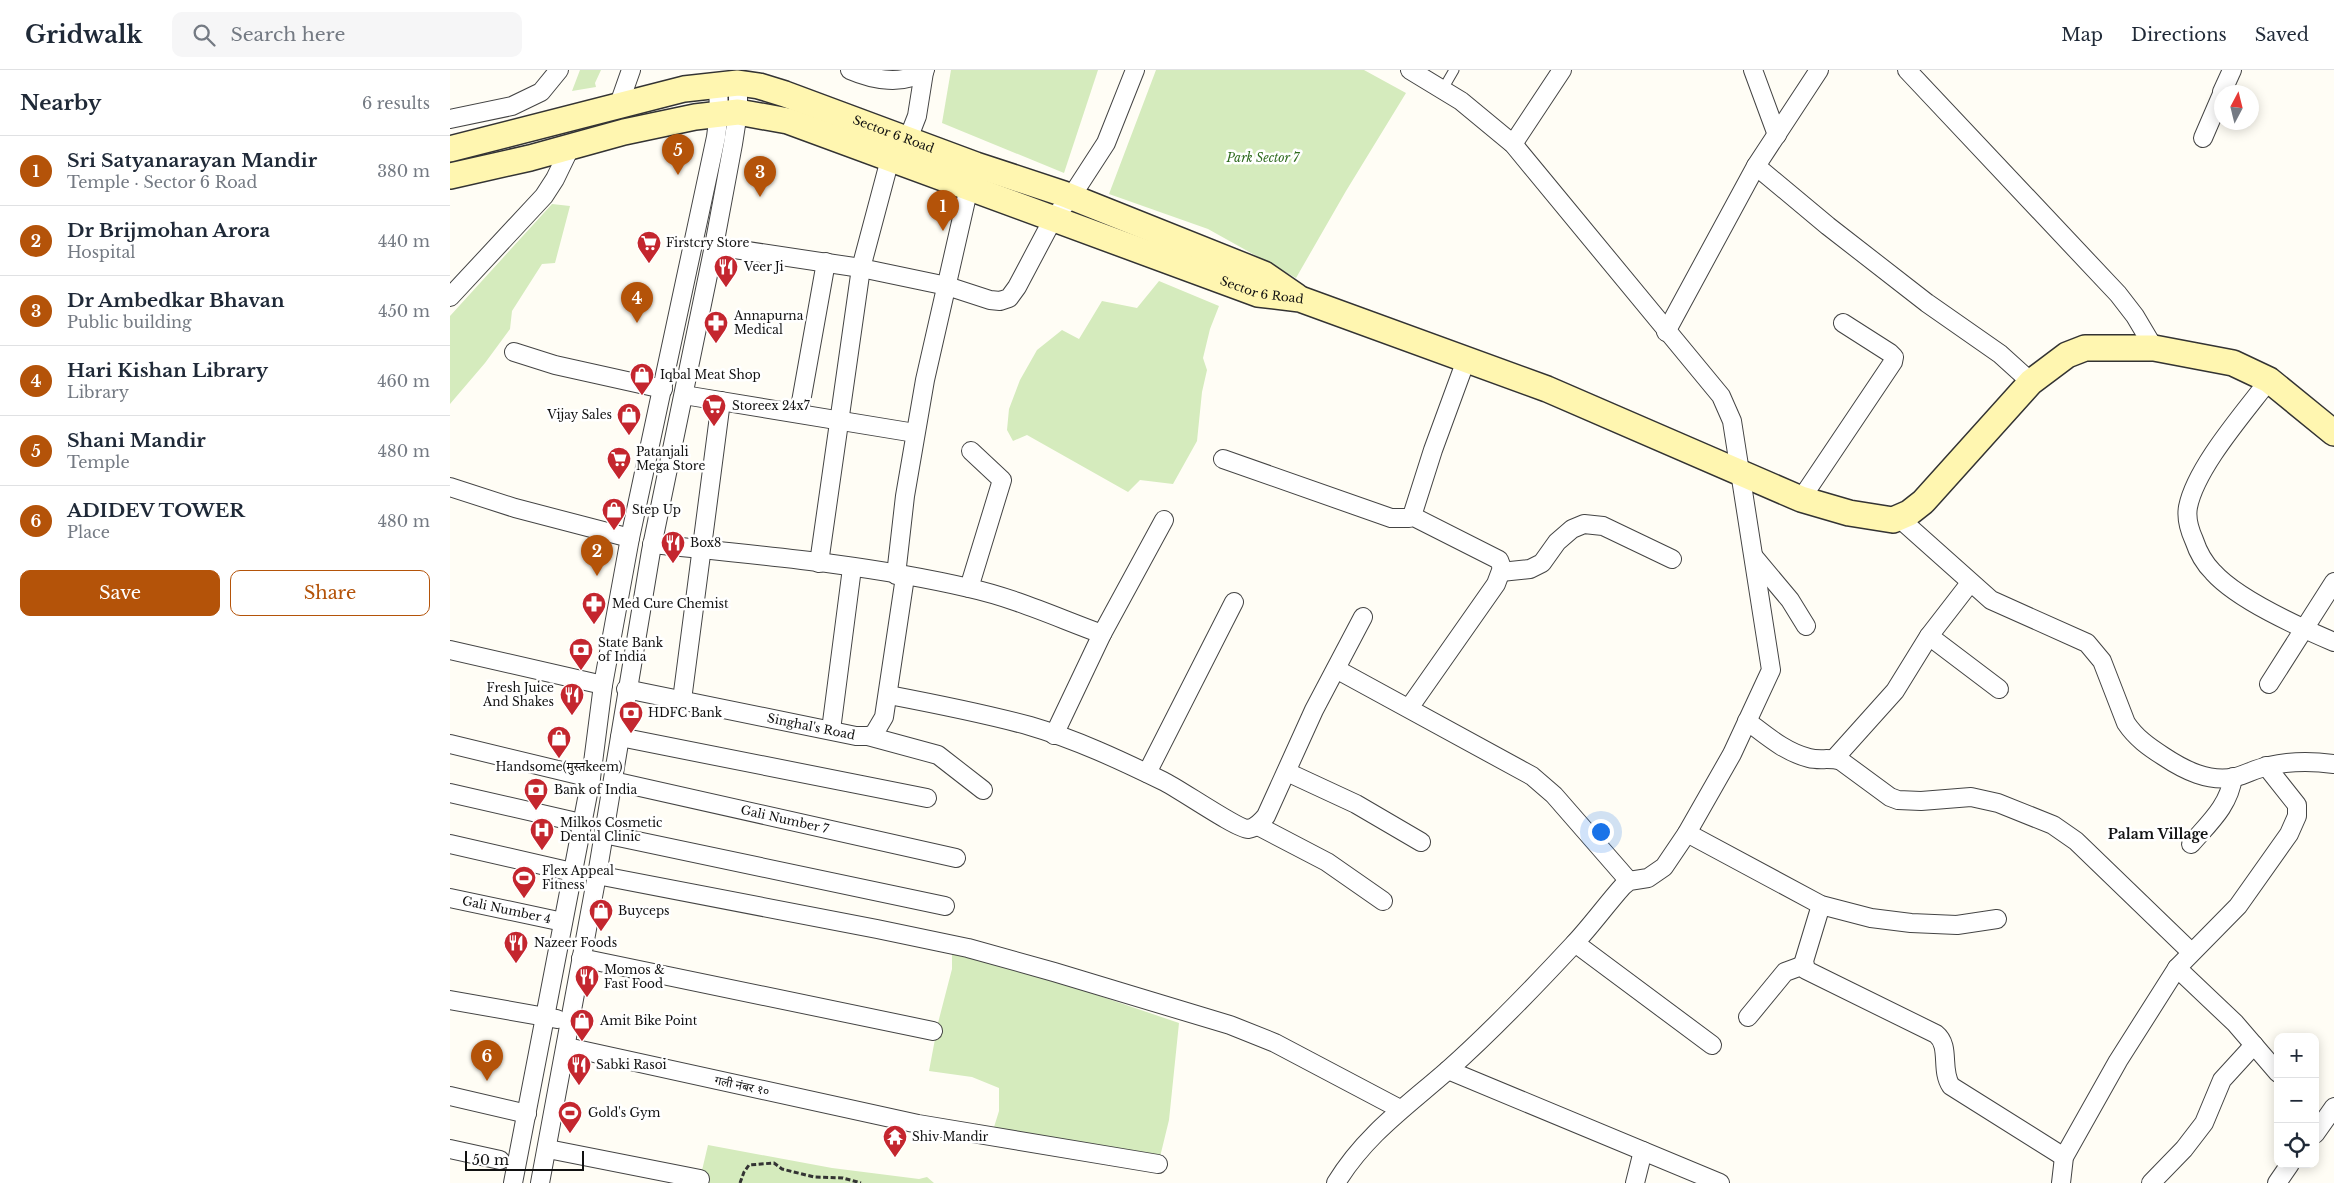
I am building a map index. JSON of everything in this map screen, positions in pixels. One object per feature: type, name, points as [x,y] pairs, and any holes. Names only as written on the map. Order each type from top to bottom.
[{"type":"street","points":[[450,119],[512,106],[541,92],[559,70]]},
{"type":"street","points":[[619,104],[631,70]]},
{"type":"street","points":[[850,70],[879,78],[896,80],[911,78],[924,71]]},
{"type":"street","points":[[714,246],[861,268],[946,286],[990,300],[1000,301],[1009,298],[1053,219],[1071,197],[1106,143],[1135,70]]},
{"type":"street","points":[[1336,1183],[1367,1142],[1400,1109],[1448,1070],[1575,943],[1629,881],[1648,878],[1664,867],[1688,833],[1732,754],[1772,670],[1732,421],[1728,408],[1721,396],[1666,332],[1568,209],[1513,144],[1444,89],[1410,70]]},
{"type":"street","points":[[1513,144],[1562,70]]},
{"type":"street","points":[[1753,70],[1777,135]]},
{"type":"street","points":[[1666,332],[1756,166],[1820,70]]},
{"type":"street","points":[[1907,70],[2118,294],[2135,316],[2154,348]]},
{"type":"street","points":[[2226,85],[2232,70]]},
{"type":"street","points":[[908,139],[917,116],[924,71]]},
{"type":"street","points":[[540,1183],[567,1048],[570,1019],[597,875],[626,690],[652,544],[714,246],[728,113],[728,84]]},
{"type":"street","name":"Sector 6 Road","points":[[450,149],[684,88],[728,84],[785,94],[1071,197],[1264,274],[1300,299]]},
{"type":"street","points":[[513,1183],[591,778],[604,685],[630,538],[728,113]]},
{"type":"street","name":"Sector 6 Road","points":[[450,176],[530,158],[624,132],[728,113],[788,121],[1258,294],[1300,299]]},
{"type":"street","points":[[2203,138],[2214,113]]},
{"type":"street","points":[[450,297],[544,196],[555,179],[571,146]]},
{"type":"street","points":[[819,563],[841,420],[861,268],[890,159]]},
{"type":"street","points":[[1756,166],[1927,304],[2000,354],[2031,382]]},
{"type":"street","points":[[868,736],[874,734],[883,721],[889,695],[916,433],[933,336],[969,187]]},
{"type":"street","points":[[799,413],[826,262]]},
{"type":"street","points":[[1300,299],[1547,389],[1801,499],[1865,517],[1893,520],[1923,502],[2031,382],[2067,355],[2085,348],[2154,348],[2232,363],[2270,380],[2334,433]]},
{"type":"street","points":[[1801,499],[1894,362],[1894,357],[1890,353],[1843,323]]},
{"type":"street","points":[[514,352],[555,366],[663,389]]},
{"type":"street","points":[[1412,516],[1433,450],[1466,360]]},
{"type":"street","points":[[2270,380],[2211,457],[2188,506],[2187,518],[2195,544],[2203,560],[2213,573],[2226,584],[2266,609],[2334,642]]},
{"type":"street","points":[[684,395],[916,433]]},
{"type":"street","points":[[682,700],[721,401]]},
{"type":"street","points":[[969,588],[1002,480],[971,452]]},
{"type":"street","points":[[1223,459],[1391,518],[1409,518],[1412,516],[1499,560],[1502,565],[1496,584],[1409,708]]},
{"type":"street","points":[[450,487],[514,508],[630,538]]},
{"type":"street","points":[[1899,518],[1970,583],[2000,606],[2087,643],[2102,661],[2126,723],[2140,740],[2184,770],[2201,776],[2233,777],[2266,766],[2304,762],[2334,764]]},
{"type":"street","points":[[1054,735],[1102,634],[1164,520]]},
{"type":"street","points":[[1501,572],[1530,569],[1542,564],[1564,535],[1584,524],[1603,526],[1672,559]]},
{"type":"street","points":[[652,544],[819,563],[969,588],[1007,599],[1102,634]]},
{"type":"street","points":[[1754,557],[1790,600],[1806,626]]},
{"type":"street","points":[[831,730],[852,568]]},
{"type":"street","points":[[2269,684],[2334,582]]},
{"type":"street","points":[[1834,759],[1896,691],[1928,636],[1970,583]]},
{"type":"street","points":[[1147,773],[1234,602]]},
{"type":"street","points":[[889,695],[986,714],[1054,735],[1179,788],[1239,826],[1251,829],[1258,826],[1266,816],[1288,772],[1314,710],[1363,617]]},
{"type":"street","points":[[1928,636],[1999,689]]},
{"type":"street","points":[[450,650],[604,685]]},
{"type":"street","points":[[1336,669],[1532,776],[1554,795],[1629,881]]},
{"type":"street","name":"Singhal's Road","points":[[626,690],[868,736],[938,755],[983,790]]},
{"type":"street","points":[[1747,721],[1790,753],[1815,759],[1834,759],[1848,766],[1890,797],[1898,800],[1921,801],[1972,797],[1998,803],[2053,825],[2076,840],[2192,952]]},
{"type":"street","points":[[620,737],[926,798]]},
{"type":"street","points":[[450,744],[591,778]]},
{"type":"street","points":[[2062,1183],[2064,1157],[2118,1061],[2176,968],[2238,906],[2289,834],[2297,816],[2297,804],[2266,766]]},
{"type":"street","points":[[1288,772],[1356,804],[1421,842]]},
{"type":"street","points":[[2191,844],[2224,806],[2231,791],[2233,777]]},
{"type":"street","name":"Gali Number 7","points":[[613,781],[956,858]]},
{"type":"street","points":[[450,792],[582,822]]},
{"type":"street","points":[[1258,826],[1327,862],[1383,901]]},
{"type":"street","points":[[1688,833],[1821,905],[1871,918],[1912,923],[1957,925],[1997,919]]},
{"type":"street","points":[[604,834],[945,906]]},
{"type":"street","points":[[450,844],[572,872]]},
{"type":"street","points":[[597,875],[968,948],[1054,972],[1239,1028],[1275,1042],[1400,1109]]},
{"type":"street","name":"Gali Number 4","points":[[450,898],[563,922]]},
{"type":"street","points":[[1804,965],[1821,905]]},
{"type":"street","points":[[1575,943],[1712,1045]]},
{"type":"street","points":[[581,958],[933,1031]]},
{"type":"street","points":[[1748,1017],[1785,972],[1804,965]]},
{"type":"street","points":[[1804,965],[1810,973],[1936,1034],[1943,1041],[1946,1075],[1951,1086],[2064,1157]]},
{"type":"street","points":[[2176,968],[2234,1023],[2274,1068]]},
{"type":"street","points":[[450,1000],[546,1018],[570,1019]]},
{"type":"street","points":[[2151,1183],[2184,1149],[2204,1123],[2222,1080],[2254,1045]]},
{"type":"street","name":"गली नंबर १०","points":[[567,1048],[918,1124],[1158,1164]]},
{"type":"street","points":[[1448,1070],[1720,1183]]},
{"type":"street","points":[[450,1096],[527,1114]]},
{"type":"street","points":[[450,1148],[500,1160]]},
{"type":"street","points":[[548,1149],[700,1179]]},
{"type":"street","points":[[1635,1183],[1643,1150]]},
{"type":"street","points":[[2277,1183],[2287,1168]]},
{"type":"lane","points":[[1444,89],[1454,70]]},
{"type":"path","points":[[740,1183],[749,1165],[774,1164],[782,1169],[814,1176],[843,1178],[861,1183]]},
{"type":"green space","points":[[580,70],[601,70],[595,83],[596,87],[572,91]]},
{"type":"green space","points":[[951,70],[1098,70],[1064,173],[942,123]]},
{"type":"green space","name":"Park Sector 7","points":[[1156,70],[1364,70],[1406,93],[1296,278],[1208,229],[1109,194]]},
{"type":"green space","points":[[552,204],[570,206],[555,263],[542,264],[512,311],[510,329],[485,363],[450,404],[450,316]]},
{"type":"green space","points":[[1159,281],[1219,306],[1210,329],[1203,358],[1207,370],[1202,392],[1197,441],[1173,484],[1140,480],[1128,492],[1027,435],[1013,441],[1007,430],[1009,409],[1020,380],[1037,350],[1062,330],[1079,339],[1102,301],[1137,308]]},
{"type":"green space","points":[[952,953],[1041,976],[1179,1023],[1169,1120],[1159,1161],[1154,1166],[1064,1157],[990,1140],[999,1111],[999,1088],[972,1077],[929,1071],[938,1023],[952,969]]},
{"type":"green space","points":[[708,1145],[832,1168],[919,1179],[927,1177],[934,1183],[699,1183]]},
{"type":"place","name":"Shani Mandir","points":[[678,175]]},
{"type":"place","name":"Dr Ambedkar Bhavan","points":[[760,197]]},
{"type":"place","name":"Sri Satyanarayan Mandir","points":[[943,231]]},
{"type":"place","name":"Firstcry Store","points":[[649,264]]},
{"type":"place","name":"Veer Ji","points":[[726,288]]},
{"type":"place","name":"Hari Kishan Library","points":[[637,323]]},
{"type":"place","name":"Annapurna Medical","points":[[716,344]]},
{"type":"place","name":"Iqbal Meat Shop","points":[[642,396]]},
{"type":"place","name":"Storeex 24x7","points":[[714,427]]},
{"type":"place","name":"Vijay Sales","points":[[629,436]]},
{"type":"place","name":"Patanjali Mega Store","points":[[619,480]]},
{"type":"place","name":"Step Up","points":[[614,531]]},
{"type":"place","name":"Box8","points":[[673,564]]},
{"type":"place","name":"Dr Brijmohan Arora","points":[[597,576]]},
{"type":"place","name":"Med Cure Chemist","points":[[594,625]]},
{"type":"place","name":"State Bank of India","points":[[581,671]]},
{"type":"place","name":"Fresh Juice And Shakes","points":[[572,716]]},
{"type":"place","name":"HDFC Bank","points":[[631,734]]},
{"type":"place","name":"Handsome(मुस्तkeem)","points":[[559,759]]},
{"type":"place","name":"Bank of India","points":[[536,811]]},
{"type":"place","name":"Milkos Cosmetic Dental Clinic","points":[[542,851]]},
{"type":"place","name":"Flex Appeal Fitness","points":[[524,899]]},
{"type":"place","name":"Buyceps","points":[[601,932]]},
{"type":"place","name":"Nazeer Foods","points":[[516,964]]},
{"type":"place","name":"Momos & Fast Food","points":[[587,998]]},
{"type":"place","name":"Amit Bike Point","points":[[582,1042]]},
{"type":"place","name":"ADIDEV TOWER","points":[[487,1081]]},
{"type":"place","name":"Sabki Rasoi","points":[[579,1086]]},
{"type":"place","name":"Gold's Gym","points":[[570,1134]]},
{"type":"place","name":"Shiv Mandir","points":[[895,1158]]},
{"type":"district","name":"Palam Village","points":[[2158,834]]}]
